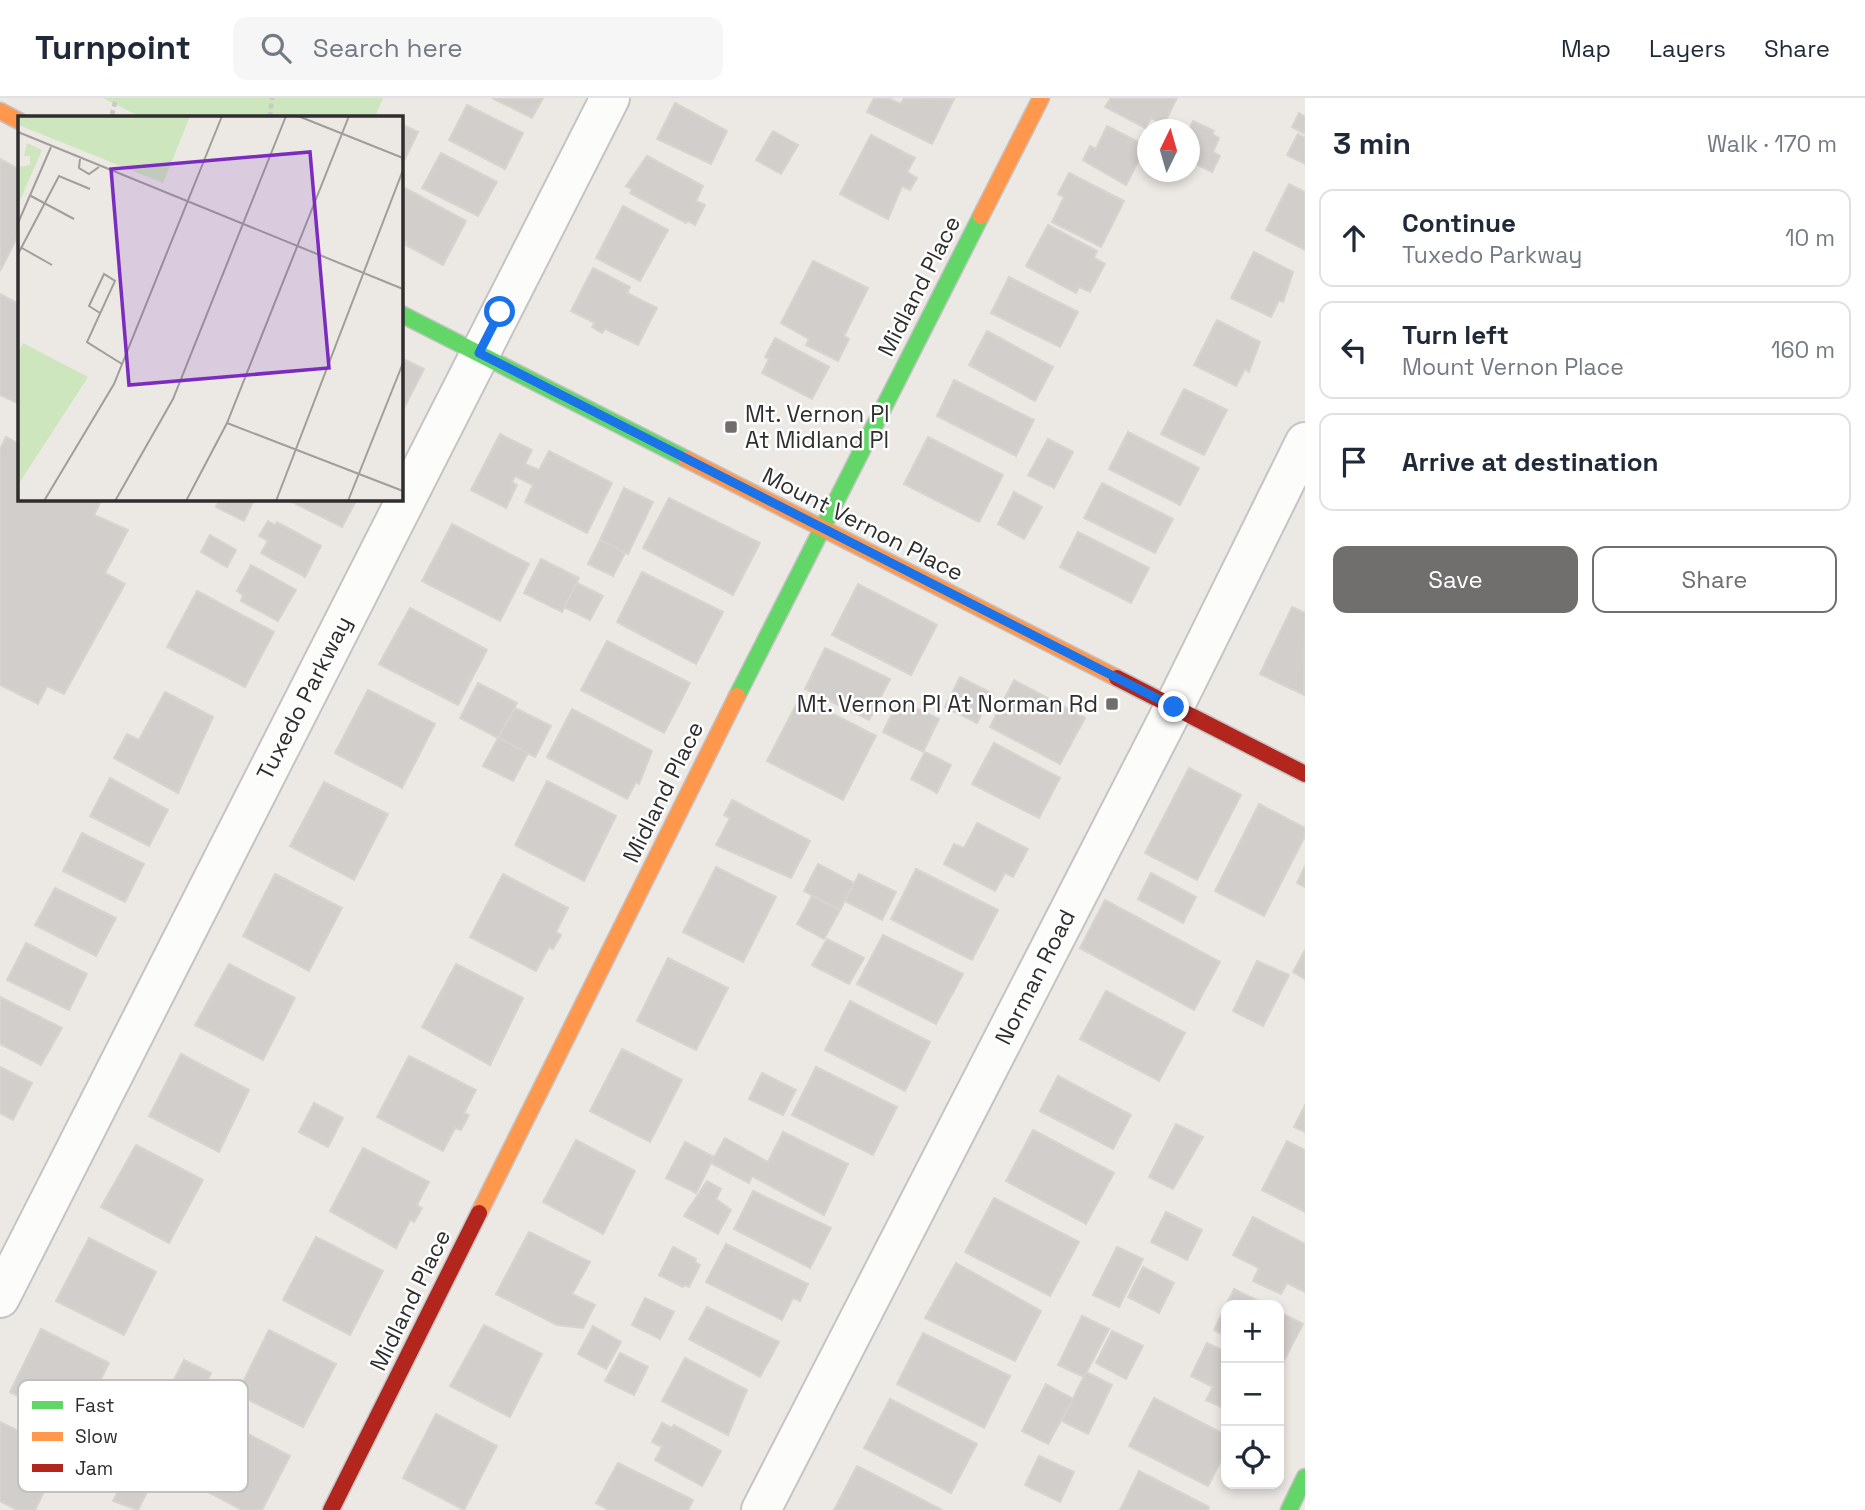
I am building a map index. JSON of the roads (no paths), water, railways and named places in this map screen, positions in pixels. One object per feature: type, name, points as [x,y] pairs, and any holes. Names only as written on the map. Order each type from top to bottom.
[{"type":"street","name":"Tuxedo Parkway","points":[[0,1298],[610,98]]},
{"type":"street","name":"Midland Place","points":[[331,1510],[820,527],[1041,98]]},
{"type":"street","points":[[0,111],[18,120]]},
{"type":"street","name":"Mount Vernon Place","points":[[402,314],[1305,774]]},
{"type":"street","name":"Norman Road","points":[[761,1510],[1174,707],[1305,442]]},
{"type":"street","points":[[1289,1510],[1305,1477]]},
{"type":"place","name":"Mt. Vernon Pl At Midland Pl","points":[[731,427]]},
{"type":"place","name":"Mt. Vernon Pl At Norman Rd","points":[[1112,704]]}]
